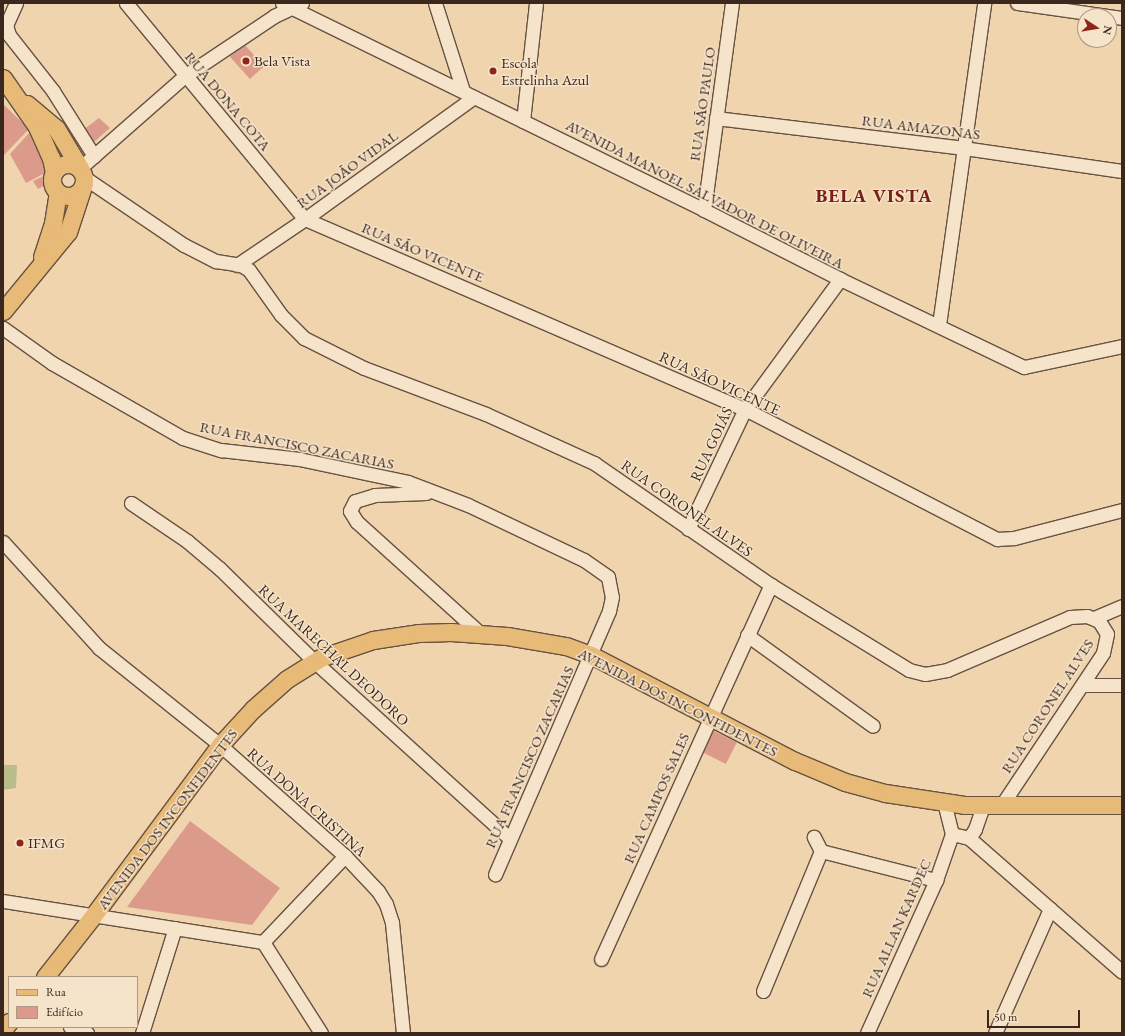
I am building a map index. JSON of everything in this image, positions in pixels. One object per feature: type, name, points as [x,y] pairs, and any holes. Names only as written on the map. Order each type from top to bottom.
[{"type":"main road","points":[[3,78],[20,100],[45,143],[54,172],[53,183],[58,192],[53,223],[38,266]]},
{"type":"main road","points":[[3,311],[18,296],[38,266],[68,232],[83,176],[56,128],[36,110],[20,100]]},
{"type":"main road","points":[[54,172],[66,164],[83,176]]},
{"type":"main road","points":[[58,192],[74,195],[83,176]]},
{"type":"main road","name":"AVENIDA DOS INCONFIDENTES","points":[[46,976],[93,916],[220,745],[253,709],[287,679],[314,661],[373,640],[419,633],[481,634],[542,641],[591,656],[795,761],[845,782],[885,793],[983,806],[1122,805]]},
{"type":"street","name":"RUA DONA COTA","points":[[126,3],[305,219]]},
{"type":"street","points":[[435,3],[468,94]]},
{"type":"street","points":[[523,121],[536,3]]},
{"type":"street","name":"RUA SÃO PAULO","points":[[704,210],[732,3]]},
{"type":"street","points":[[939,325],[984,3]]},
{"type":"street","points":[[1018,3],[1122,18]]},
{"type":"street","points":[[83,176],[94,156],[186,75],[292,5]]},
{"type":"street","name":"AVENIDA MANOEL SALVADOR DE OLIVEIRA","points":[[292,5],[840,279],[939,325],[1024,367],[1122,346]]},
{"type":"street","points":[[16,6],[6,25],[9,36],[53,91],[94,156]]},
{"type":"street","name":"RUA JOÃO VIDAL","points":[[237,265],[305,219],[468,94]]},
{"type":"street","name":"RUA AMAZONAS","points":[[716,118],[964,148],[1122,171]]},
{"type":"street","name":"RUA CORONEL ALVES","points":[[83,176],[184,244],[216,261],[237,265],[253,273],[281,315],[304,338],[364,368],[486,414],[594,463],[771,585],[909,670],[925,674],[947,670],[1070,617],[1094,618],[1104,625],[1107,642],[1083,685],[1002,806]]},
{"type":"street","name":"RUA SÃO VICENTE","points":[[305,219],[744,409],[997,539],[1014,538],[1122,510]]},
{"type":"street","name":"RUA GOIÁS","points":[[688,529],[744,409],[840,279]]},
{"type":"street","name":"RUA FRANCISCO ZACARIAS","points":[[3,328],[52,363],[108,397],[164,429],[194,442],[221,450],[299,459],[372,473],[441,494],[584,560],[608,577],[612,597],[591,656],[548,756],[509,838],[495,874]]},
{"type":"street","points":[[441,494],[395,492],[375,495],[354,501],[350,511],[357,522],[481,634]]},
{"type":"street","name":"RUA MARECHAL DEODORO","points":[[131,503],[187,541],[220,569],[314,661],[509,838]]},
{"type":"street","name":"RUA DONA CRISTINA","points":[[3,542],[99,648],[220,745],[345,856],[378,890],[389,912],[406,1032]]},
{"type":"street","name":"RUA CAMPOS SALES","points":[[601,959],[771,585]]},
{"type":"street","points":[[1094,618],[1122,606]]},
{"type":"street","points":[[747,635],[873,726]]},
{"type":"street","points":[[1083,685],[1122,685]]},
{"type":"street","points":[[944,802],[952,834],[969,838],[1122,972]]},
{"type":"street","points":[[969,838],[975,829],[983,806]]},
{"type":"street","name":"RUA ALLAN KARDEC","points":[[867,1033],[936,880],[952,834]]},
{"type":"street","points":[[763,991],[821,851],[814,837]]},
{"type":"street","points":[[821,851],[936,880]]},
{"type":"street","points":[[263,942],[345,856]]},
{"type":"street","points":[[3,901],[263,942],[321,1033]]},
{"type":"street","points":[[995,1033],[1050,909]]},
{"type":"street","points":[[142,1033],[175,928]]},
{"type":"street","points":[[73,1028],[87,1033]]},
{"type":"green space","points":[[3,765],[17,765],[16,788],[3,790]]},
{"type":"building","name":"Bela Vista","points":[[244,44],[264,66],[250,79],[230,57]]},
{"type":"building","points":[[3,104],[29,129],[3,156]]},
{"type":"building","points":[[99,118],[110,128],[94,142],[83,130]]},
{"type":"building","points":[[29,133],[47,172],[26,183],[10,154]]},
{"type":"building","points":[[46,175],[49,183],[38,189],[33,181]]},
{"type":"building","points":[[710,729],[737,743],[726,764],[699,750]]},
{"type":"building","points":[[190,821],[280,888],[252,925],[127,907]]},
{"type":"place","name":"Bela Vista","points":[[246,61]]},
{"type":"place","name":"Escola Estrelinha Azul","points":[[493,71]]},
{"type":"place","name":"IFMG","points":[[20,843]]},
{"type":"district","name":"BELA VISTA","points":[[874,196]]}]
